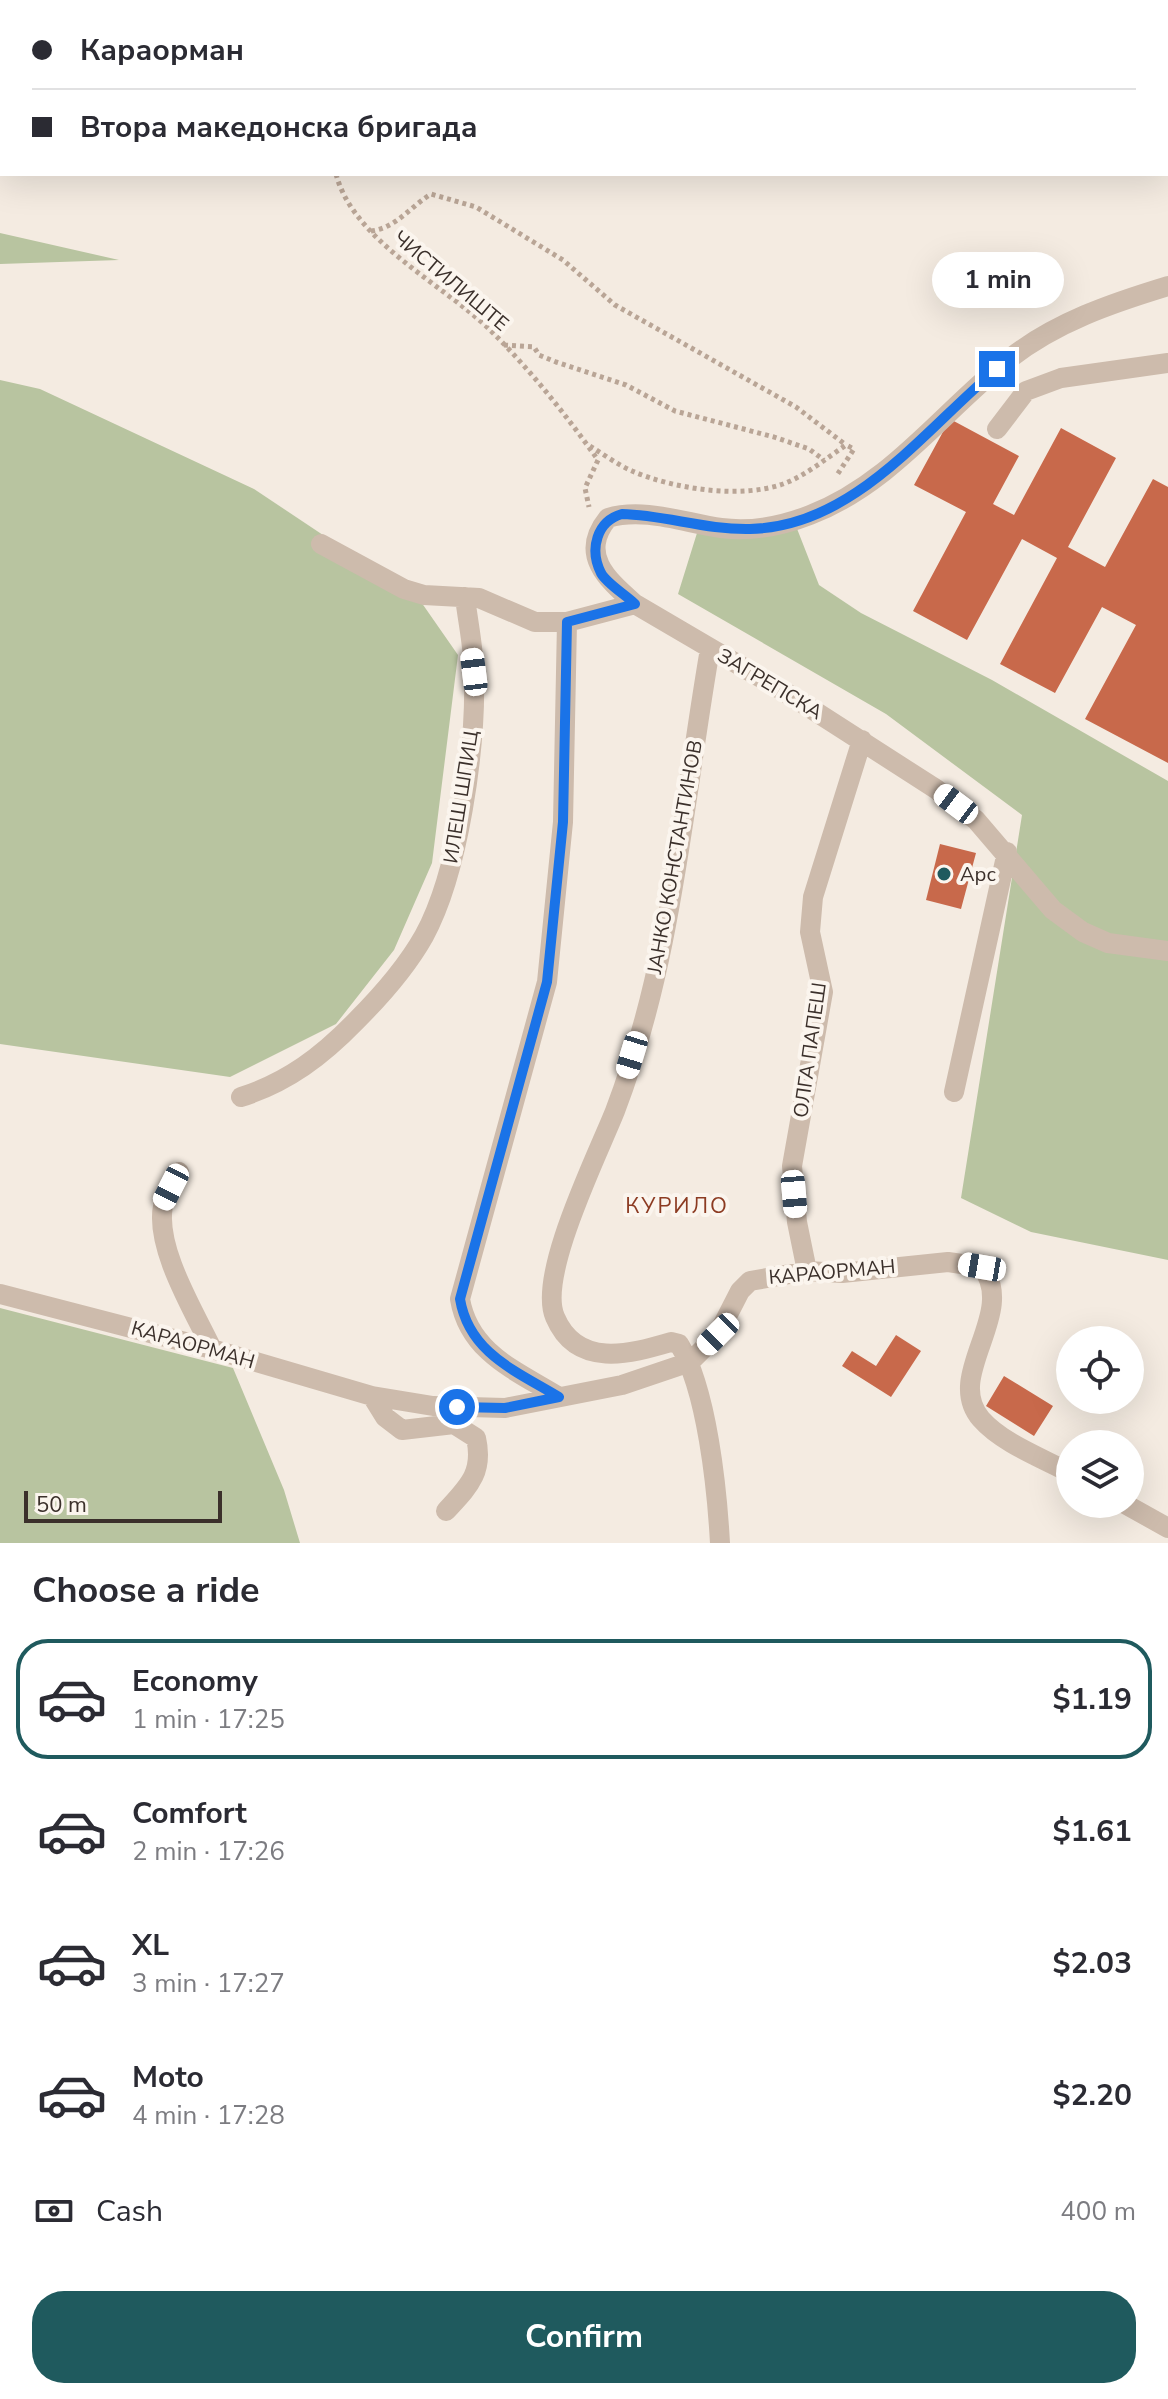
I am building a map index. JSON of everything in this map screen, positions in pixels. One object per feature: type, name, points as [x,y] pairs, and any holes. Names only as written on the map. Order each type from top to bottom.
[{"type":"street","points":[[599,529],[608,518],[622,514],[725,529],[774,527],[822,509],[872,481],[903,457],[1012,356],[1061,324],[1168,286]]},
{"type":"street","points":[[997,429],[1026,391],[1061,378],[1168,363]]},
{"type":"street","name":"ЗАГРЕПСКА","points":[[599,529],[596,545],[601,573],[635,604],[862,740],[976,820],[1007,852],[1053,910],[1083,932],[1108,943],[1168,951]]},
{"type":"street","points":[[321,544],[404,589],[424,595],[479,598],[535,622],[567,622],[635,604]]},
{"type":"street","name":"ИЛЕШ ШПИЦ","points":[[241,1097],[294,1075],[332,1047],[400,973],[424,935],[455,853],[474,720],[474,672],[465,597]]},
{"type":"street","points":[[559,1397],[488,1354],[463,1318],[460,1299],[547,982],[563,822],[567,622]]},
{"type":"street","name":"ЈАНКО КОНСТАНТИНОВ","points":[[690,1362],[679,1344],[671,1342],[612,1356],[591,1353],[563,1331],[554,1316],[552,1294],[564,1239],[616,1107],[663,952],[710,649]]},
{"type":"street","name":"ОЛГА ПАПЕШ","points":[[807,1271],[797,1222],[792,1166],[823,992],[810,932],[813,897],[862,740]]},
{"type":"street","points":[[954,1092],[1007,852]]},
{"type":"street","points":[[179,1172],[163,1202],[164,1237],[212,1349]]},
{"type":"street","name":"КАРАОРМАН","points":[[0,1294],[212,1349],[372,1396],[433,1406],[505,1408],[622,1385],[690,1362],[718,1334],[740,1291],[750,1281],[807,1271],[842,1273],[948,1262],[982,1267],[990,1278],[992,1308],[970,1391],[975,1409],[1003,1436],[1056,1465]]},
{"type":"street","points":[[690,1362],[716,1475],[720,1543]]},
{"type":"street","points":[[372,1396],[385,1417],[402,1430],[454,1424],[476,1438],[477,1475],[471,1486],[446,1511]]},
{"type":"street","points":[[1144,1515],[1168,1528]]},
{"type":"path","name":"ЧИСТИЛИШТЕ","points":[[336,176],[338,185],[377,240],[488,328],[586,443],[633,472],[693,487],[750,492],[785,483],[846,445]]},
{"type":"path","points":[[371,231],[388,229],[431,194],[476,207],[563,260],[615,305],[796,407],[854,449],[827,492],[822,509]]},
{"type":"path","points":[[503,346],[534,347],[539,355],[626,385],[675,411],[744,427],[809,449],[824,460]]},
{"type":"path","points":[[586,443],[598,460],[585,488],[585,498],[599,529]]},
{"type":"green space","points":[[0,233],[119,260],[0,264]]},
{"type":"green space","points":[[0,380],[40,389],[254,489],[419,599],[458,655],[432,863],[394,950],[336,1024],[230,1077],[0,1044]]},
{"type":"green space","points":[[794,521],[819,585],[861,613],[992,680],[1168,781],[1168,1260],[1031,1232],[961,1198],[1022,815],[886,714],[678,594],[697,533]]},
{"type":"green space","points":[[0,1308],[233,1368],[284,1490],[300,1543],[0,1543]]},
{"type":"building","points":[[950,419],[1019,456],[993,504],[1014,515],[1061,428],[1116,458],[1068,547],[1105,567],[1153,479],[1168,487],[1168,763],[1085,719],[1136,625],[1102,607],[1055,693],[1000,664],[1057,558],[1022,539],[967,640],[913,611],[966,512],[914,485]]},
{"type":"building","points":[[940,844],[976,853],[961,909],[926,900]]},
{"type":"building","points":[[896,1335],[921,1351],[891,1397],[842,1366],[852,1351],[876,1366]]},
{"type":"building","points":[[1004,1376],[1053,1406],[1034,1436],[986,1406]]},
{"type":"place","name":"Арс","points":[[944,874]]},
{"type":"district","name":"КУРИЛО","points":[[677,1206]]},
{"type":"route","points":[[457,1407],[505,1408],[559,1397],[488,1354],[463,1318],[460,1299],[509,1132],[547,982],[563,822],[567,622],[635,604],[601,573],[596,545],[599,529],[608,518],[622,514],[641,514],[725,529],[774,527],[812,515],[872,481],[903,457],[997,369]]}]
